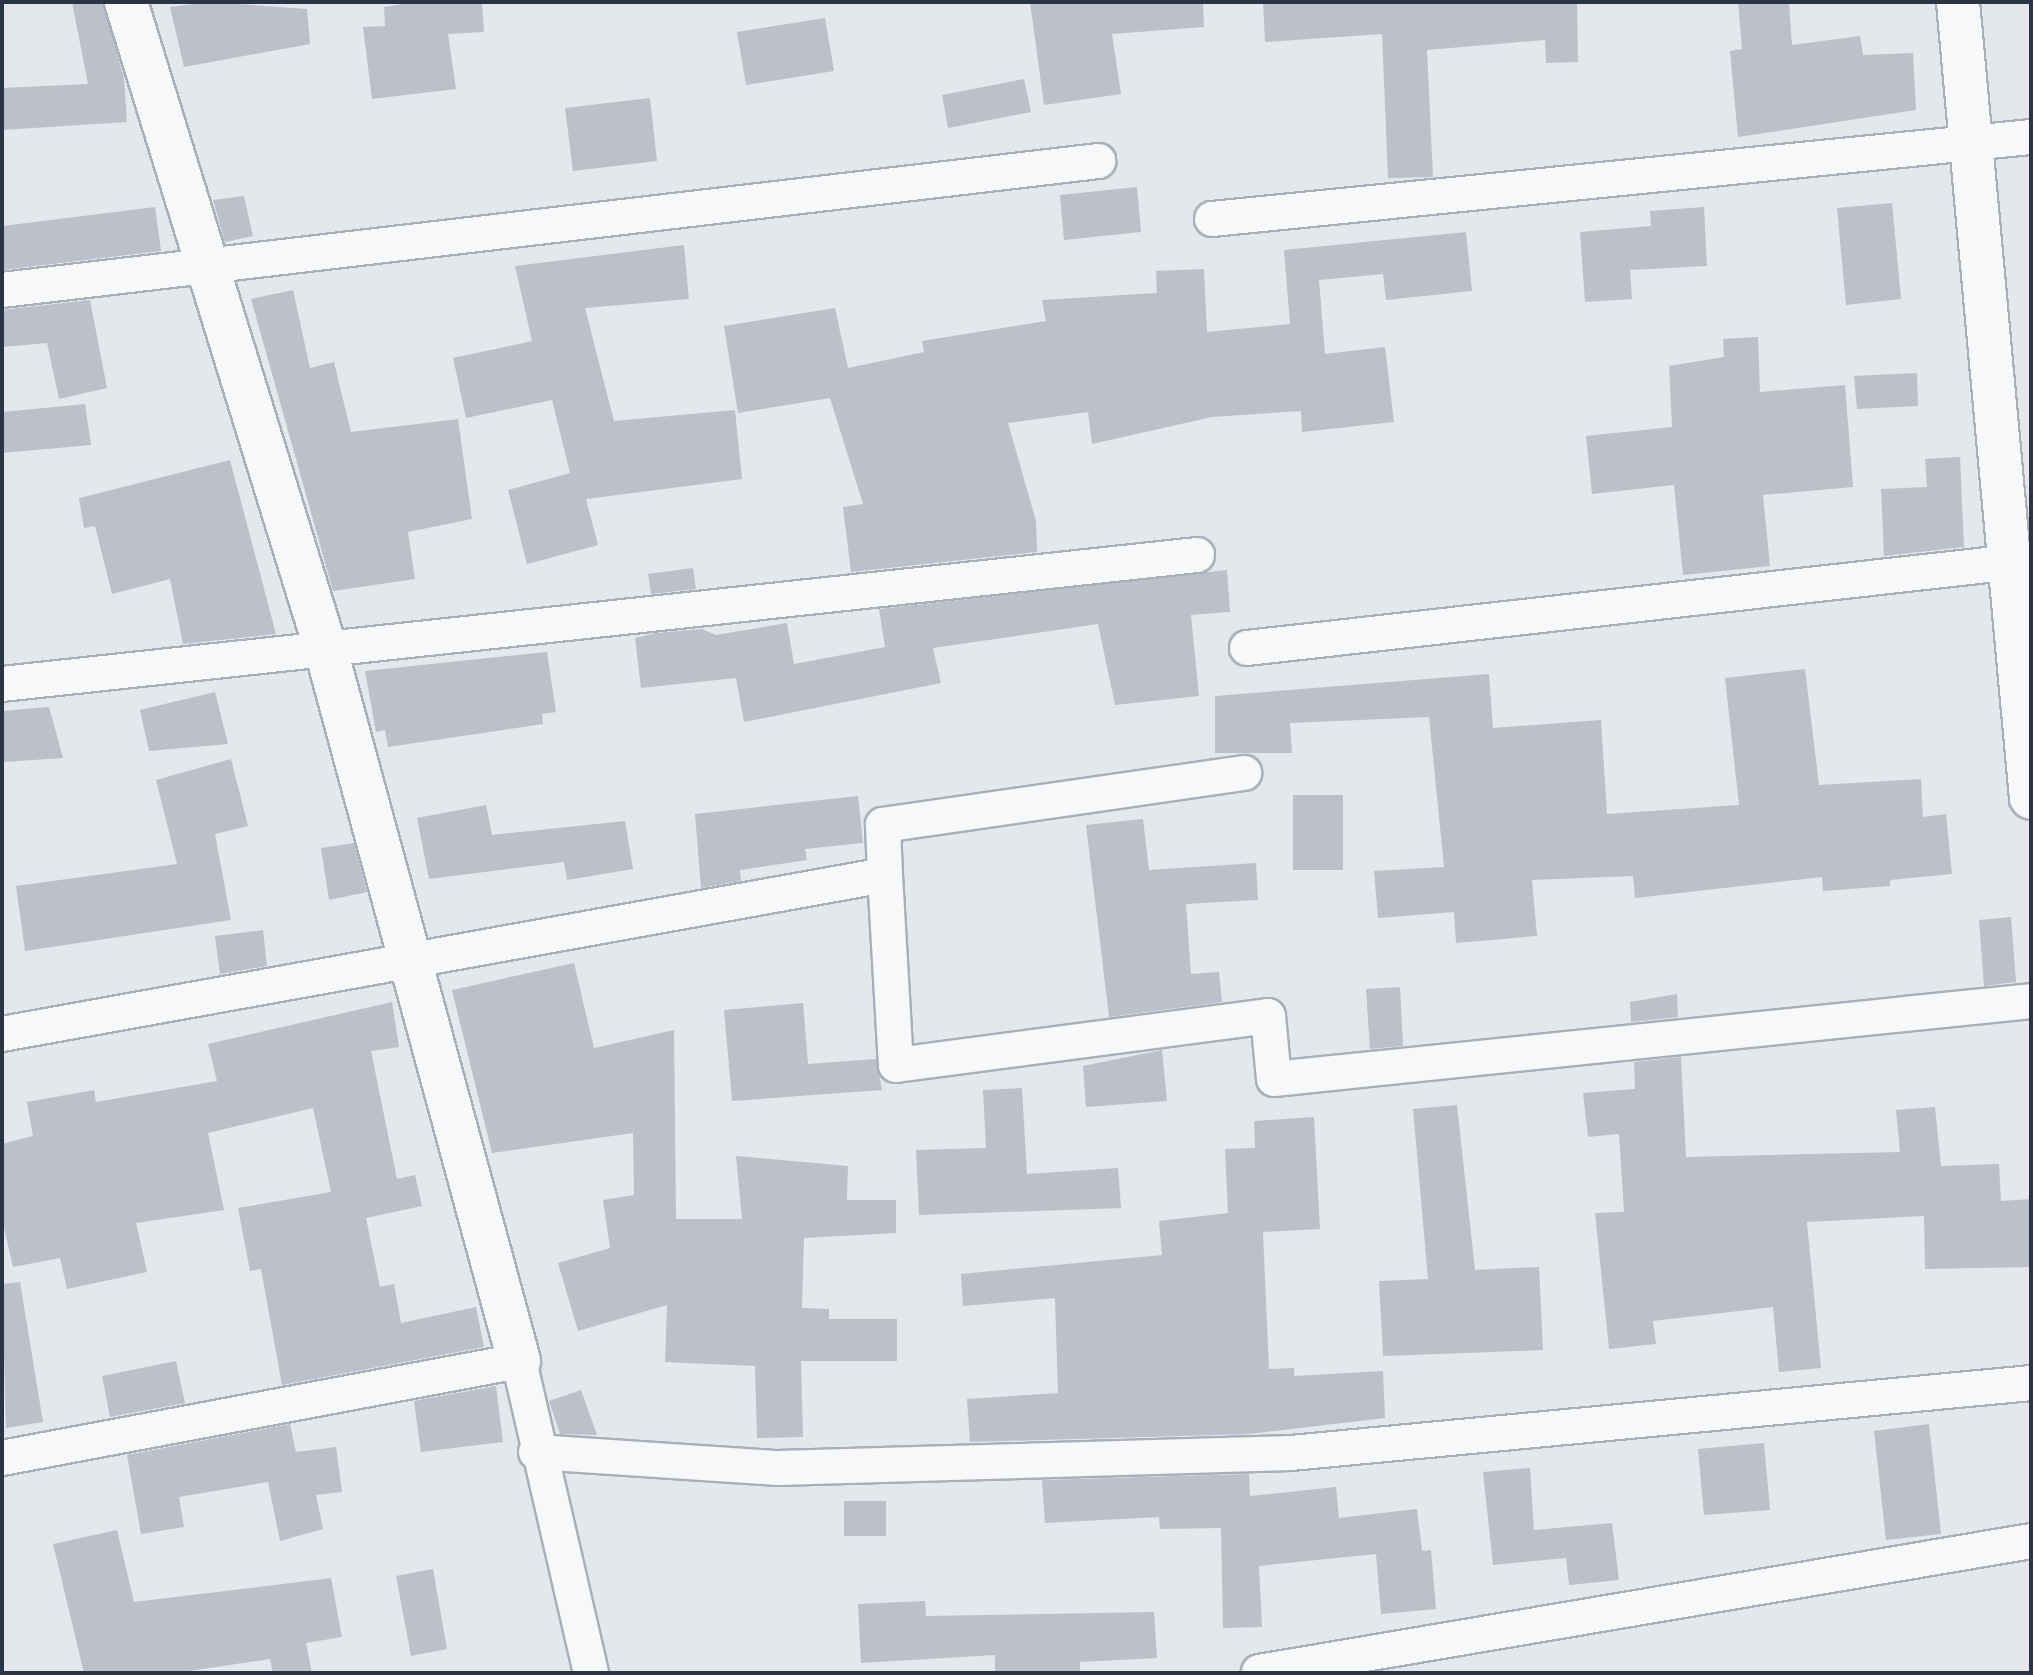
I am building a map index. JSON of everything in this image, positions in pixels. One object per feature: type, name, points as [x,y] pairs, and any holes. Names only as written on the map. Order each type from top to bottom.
[{"type":"street","points":[[126,2],[214,269],[414,954],[519,1361],[536,1452],[591,1673]]},
{"type":"street","points":[[1958,2],[1971,143],[2020,561],[2031,798]]},
{"type":"street","points":[[1212,219],[2031,137]]},
{"type":"street","points":[[2,290],[214,269],[588,217],[1098,161]]},
{"type":"street","points":[[2,684],[1197,555]]},
{"type":"street","points":[[1247,648],[2020,561]]},
{"type":"street","points":[[1244,773],[883,825],[896,1065],[1268,1016],[1274,1079],[2031,1001]]},
{"type":"street","points":[[2,1034],[414,954],[885,875]]},
{"type":"street","points":[[2,1458],[519,1361]]},
{"type":"street","points":[[536,1452],[778,1468],[1291,1453],[2031,1383]]},
{"type":"street","points":[[1259,1672],[2031,1541]]},
{"type":"building","points":[[72,2],[103,2],[124,78],[127,122],[2,130],[2,88],[88,84]]},
{"type":"building","points":[[209,2],[307,9],[310,44],[184,67],[170,7]]},
{"type":"building","points":[[414,2],[482,2],[484,32],[448,34],[456,89],[372,99],[363,27],[385,26],[384,7]]},
{"type":"building","points":[[1030,2],[1203,2],[1204,27],[1112,34],[1121,94],[1044,105]]},
{"type":"building","points":[[1263,2],[1577,2],[1578,62],[1546,63],[1545,40],[1427,50],[1433,177],[1388,178],[1382,34],[1265,42]]},
{"type":"building","points":[[1738,2],[1789,2],[1792,45],[1860,36],[1863,55],[1913,53],[1916,110],[1738,137],[1730,51],[1742,49]]},
{"type":"building","points":[[825,18],[834,71],[746,85],[737,32]]},
{"type":"building","points":[[1024,79],[1031,112],[948,128],[942,95]]},
{"type":"building","points":[[650,98],[657,161],[573,171],[565,108]]},
{"type":"building","points":[[1137,187],[1141,232],[1064,240],[1060,195]]},
{"type":"building","points":[[244,196],[253,236],[225,242],[213,200]]},
{"type":"building","points":[[1892,203],[1901,299],[1846,305],[1837,208]]},
{"type":"building","points":[[155,207],[161,251],[2,270],[2,226]]},
{"type":"building","points":[[1704,207],[1707,266],[1630,270],[1632,299],[1585,302],[1580,232],[1651,226],[1650,211]]},
{"type":"building","points":[[1466,232],[1472,291],[1386,300],[1383,274],[1319,280],[1325,354],[1385,347],[1394,422],[1302,432],[1301,411],[1212,417],[1092,444],[1088,412],[1008,423],[1036,521],[1037,552],[851,572],[843,507],[863,504],[830,398],[738,413],[724,326],[835,308],[848,368],[924,352],[922,341],[1046,321],[1042,300],[1157,293],[1156,271],[1204,269],[1207,332],[1290,324],[1284,250]]},
{"type":"building","points":[[684,245],[689,299],[585,308],[614,421],[735,410],[742,479],[586,499],[598,545],[527,564],[508,490],[570,473],[552,400],[466,418],[453,358],[532,341],[515,266]]},
{"type":"building","points":[[293,290],[310,368],[334,362],[351,432],[458,419],[472,519],[408,532],[415,579],[333,591],[251,299]]},
{"type":"building","points":[[90,300],[107,388],[59,399],[47,343],[2,347],[2,310]]},
{"type":"building","points":[[1758,337],[1760,392],[1845,385],[1853,487],[1763,495],[1770,566],[1683,575],[1674,485],[1592,494],[1586,436],[1672,427],[1669,366],[1724,357],[1723,339]]},
{"type":"building","points":[[1917,373],[1918,406],[1857,409],[1854,376]]},
{"type":"building","points":[[85,404],[91,445],[2,453],[2,412]]},
{"type":"building","points":[[1960,457],[1964,547],[1884,556],[1881,489],[1927,487],[1925,459]]},
{"type":"building","points":[[230,460],[276,634],[183,644],[170,579],[112,594],[95,526],[84,528],[79,498]]},
{"type":"building","points":[[693,568],[696,589],[651,594],[648,574]]},
{"type":"building","points":[[1227,570],[1230,612],[1191,615],[1199,696],[1115,705],[1098,624],[933,648],[941,683],[744,722],[736,678],[641,688],[635,638],[656,633],[702,629],[716,635],[787,623],[794,664],[885,647],[879,609]]},
{"type":"building","points":[[547,652],[556,712],[542,714],[543,724],[388,747],[385,730],[376,732],[365,671]]},
{"type":"building","points":[[1805,669],[1819,785],[1921,779],[1923,817],[1946,814],[1952,874],[1890,880],[1890,886],[1823,891],[1822,877],[1635,898],[1633,876],[1532,880],[1537,936],[1456,943],[1454,912],[1378,918],[1374,871],[1444,867],[1429,717],[1290,723],[1292,753],[1215,753],[1215,696],[1489,674],[1493,728],[1601,720],[1607,814],[1739,805],[1725,678]]},
{"type":"building","points":[[215,692],[228,744],[149,751],[140,710]]},
{"type":"building","points":[[49,707],[63,758],[4,762],[2,711]]},
{"type":"building","points":[[231,759],[248,826],[215,834],[231,920],[25,951],[16,886],[177,864],[156,780]]},
{"type":"building","points":[[1293,795],[1343,795],[1343,870],[1293,870]]},
{"type":"building","points":[[858,796],[863,843],[805,849],[807,860],[740,870],[741,881],[701,888],[695,814]]},
{"type":"building","points":[[486,805],[492,835],[625,821],[633,869],[567,880],[564,862],[429,879],[417,818]]},
{"type":"building","points":[[1143,819],[1149,870],[1256,863],[1258,900],[1186,904],[1191,974],[1219,972],[1222,1002],[1109,1017],[1086,825]]},
{"type":"building","points":[[354,843],[367,892],[329,900],[321,848]]},
{"type":"building","points":[[2011,917],[2016,982],[1984,986],[1979,920]]},
{"type":"building","points":[[263,930],[267,966],[220,974],[215,936]]},
{"type":"building","points":[[574,963],[594,1048],[674,1030],[676,1219],[742,1219],[736,1156],[848,1166],[847,1200],[896,1200],[896,1233],[804,1238],[802,1308],[829,1309],[829,1319],[897,1319],[897,1361],[801,1361],[803,1437],[757,1438],[755,1366],[665,1362],[667,1305],[578,1331],[558,1263],[610,1248],[603,1200],[634,1195],[633,1133],[492,1153],[452,990]]},
{"type":"building","points":[[1400,987],[1403,1046],[1370,1049],[1366,989]]},
{"type":"building","points":[[1677,994],[1678,1017],[1631,1022],[1630,1002]]},
{"type":"building","points":[[392,1002],[399,1047],[371,1051],[397,1179],[415,1175],[422,1206],[366,1218],[380,1287],[394,1284],[401,1323],[476,1307],[484,1347],[282,1385],[261,1269],[250,1271],[238,1208],[331,1192],[313,1108],[208,1133],[224,1210],[136,1223],[147,1272],[67,1289],[60,1258],[13,1267],[2,1219],[2,1144],[33,1136],[27,1102],[94,1090],[96,1102],[217,1081],[208,1044]]},
{"type":"building","points":[[803,1003],[808,1064],[876,1059],[882,1090],[732,1101],[724,1010]]},
{"type":"building","points":[[1162,1050],[1167,1101],[1086,1107],[1083,1066]]},
{"type":"building","points":[[1681,1057],[1686,1157],[1900,1152],[1896,1110],[1935,1107],[1941,1166],[1999,1164],[2001,1201],[2031,1199],[2031,1267],[1925,1269],[1924,1216],[1807,1222],[1821,1368],[1779,1372],[1773,1307],[1653,1321],[1656,1344],[1609,1349],[1595,1213],[1624,1212],[1619,1134],[1588,1137],[1583,1093],[1635,1089],[1634,1062]]},
{"type":"building","points":[[1022,1088],[1027,1174],[1118,1168],[1121,1208],[919,1215],[916,1150],[986,1148],[983,1090]]},
{"type":"building","points":[[1457,1105],[1475,1270],[1539,1267],[1543,1350],[1383,1356],[1379,1281],[1428,1279],[1413,1109]]},
{"type":"building","points":[[1314,1117],[1320,1229],[1263,1232],[1269,1369],[1294,1368],[1294,1376],[1383,1371],[1385,1418],[1249,1434],[970,1442],[967,1399],[1058,1393],[1055,1298],[963,1306],[961,1274],[1162,1255],[1159,1221],[1228,1213],[1225,1149],[1255,1148],[1254,1121]]},
{"type":"building","points":[[20,1282],[43,1422],[6,1428],[2,1284]]},
{"type":"building","points":[[176,1361],[185,1403],[110,1417],[102,1376]]},
{"type":"building","points":[[496,1386],[503,1442],[421,1452],[414,1401]]},
{"type":"building","points":[[581,1390],[597,1435],[560,1434],[549,1401]]},
{"type":"building","points":[[290,1424],[296,1452],[336,1447],[342,1492],[316,1495],[323,1529],[280,1541],[268,1482],[179,1497],[184,1527],[141,1534],[127,1455]]},
{"type":"building","points":[[1929,1424],[1941,1534],[1886,1540],[1874,1431]]},
{"type":"building","points":[[1764,1443],[1770,1510],[1704,1515],[1698,1449]]},
{"type":"building","points":[[1530,1468],[1534,1530],[1612,1523],[1619,1580],[1569,1585],[1566,1558],[1493,1565],[1483,1472]]},
{"type":"building","points":[[1249,1474],[1250,1496],[1336,1487],[1339,1518],[1417,1509],[1422,1551],[1431,1550],[1436,1609],[1381,1614],[1376,1554],[1259,1566],[1262,1627],[1223,1628],[1221,1528],[1160,1529],[1159,1517],[1045,1523],[1042,1480]]},
{"type":"building","points":[[844,1501],[886,1501],[886,1536],[844,1536]]},
{"type":"building","points":[[117,1530],[134,1602],[331,1578],[342,1637],[306,1643],[312,1673],[273,1673],[270,1659],[176,1673],[84,1673],[53,1544]]},
{"type":"building","points":[[433,1569],[447,1649],[411,1656],[396,1576]]},
{"type":"building","points":[[925,1601],[926,1616],[1154,1612],[1157,1658],[1080,1662],[1080,1673],[995,1673],[995,1655],[861,1663],[858,1604]]}]
